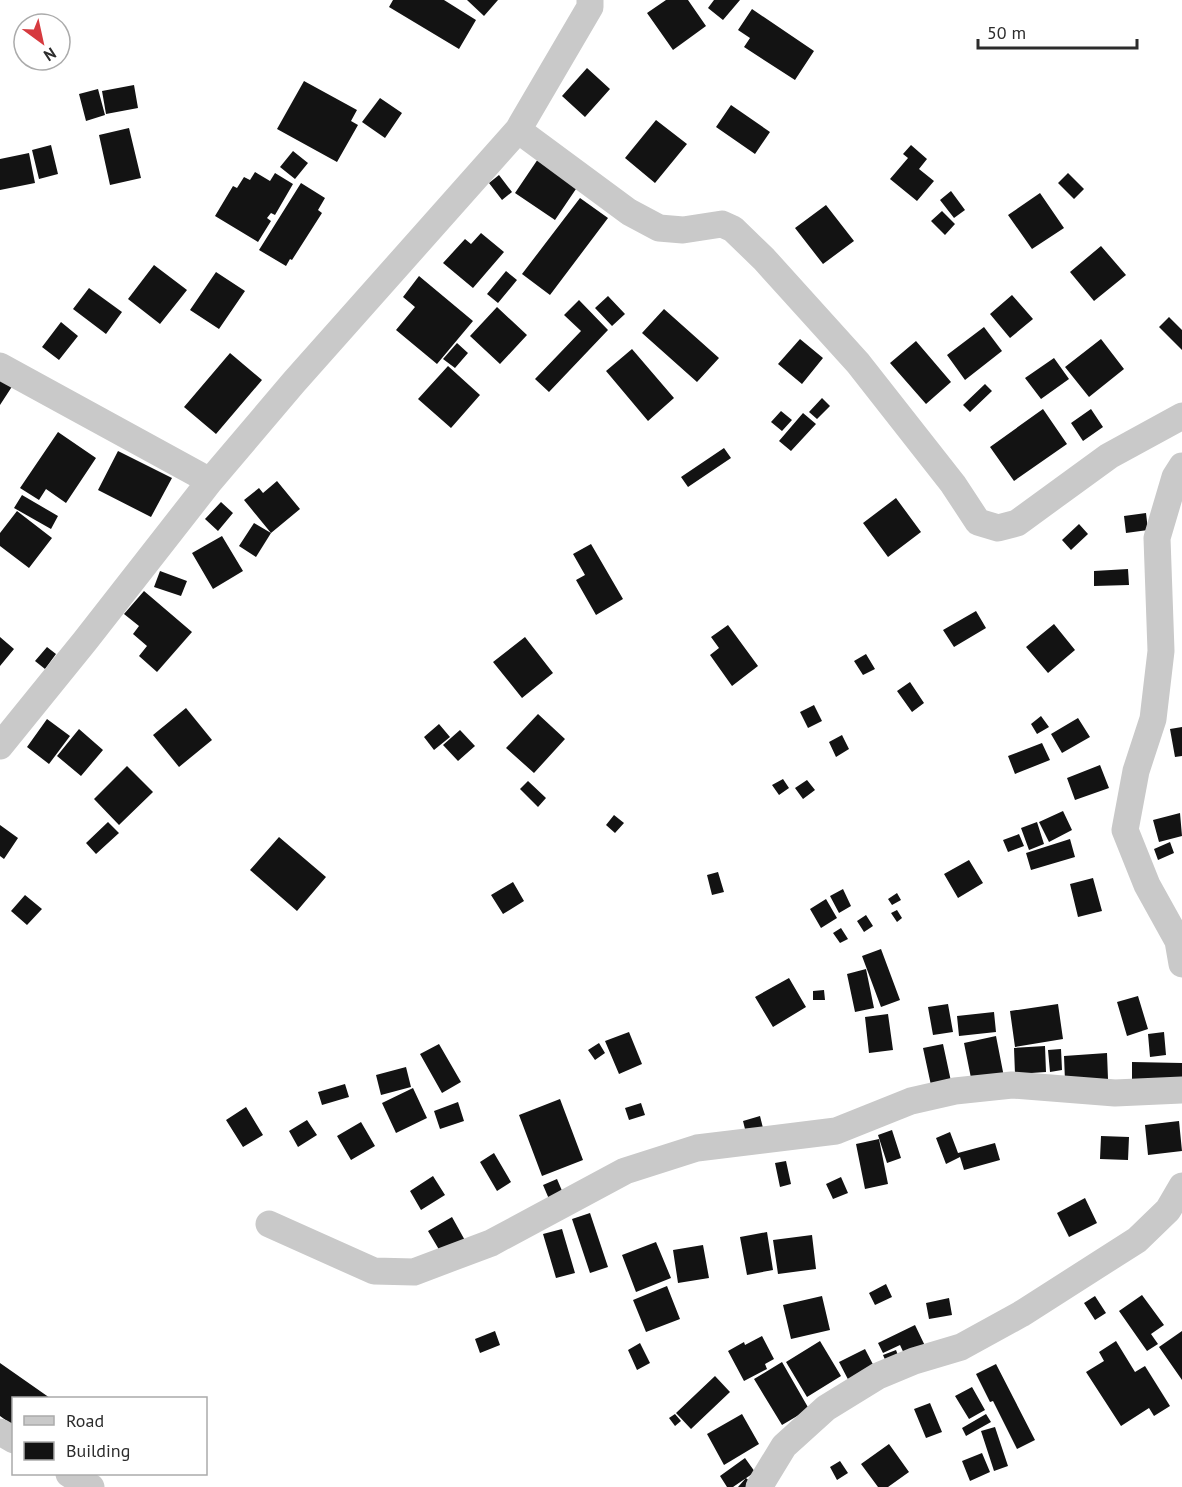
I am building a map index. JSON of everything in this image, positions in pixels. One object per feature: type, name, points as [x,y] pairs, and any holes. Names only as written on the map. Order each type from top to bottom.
[{"type":"street","points":[[0,746],[210,480],[518,130],[590,7],[590,0]]},
{"type":"street","points":[[518,130],[629,212],[659,228],[683,231],[722,224],[733,230],[764,258],[858,363],[953,484],[978,522],[998,528],[1017,523],[1109,456],[1182,416]]},
{"type":"street","points":[[0,366],[210,480]]},
{"type":"street","points":[[1182,466],[1175,477],[1157,538],[1161,651],[1153,719],[1136,771],[1125,830],[1147,885],[1178,940],[1182,964]]},
{"type":"street","points":[[269,1224],[374,1271],[414,1272],[491,1243],[625,1171],[697,1148],[836,1131],[911,1101],[955,1091],[1012,1085],[1115,1093],[1182,1090]]},
{"type":"street","points":[[759,1487],[784,1446],[826,1408],[878,1376],[915,1361],[961,1347],[1020,1314],[1137,1240],[1168,1210],[1182,1186]]},
{"type":"street","points":[[72,1475],[91,1487]]},
{"type":"building","points":[[393,0],[444,0],[476,20],[459,49],[389,7]]},
{"type":"building","points":[[467,0],[498,0],[484,16]]},
{"type":"building","points":[[666,0],[688,0],[706,26],[673,50],[647,13]]},
{"type":"building","points":[[714,0],[740,0],[723,20],[708,8]]},
{"type":"building","points":[[752,9],[814,51],[795,80],[744,47],[750,38],[738,30]]},
{"type":"building","points":[[587,68],[610,89],[585,117],[562,96]]},
{"type":"building","points":[[304,81],[357,110],[351,121],[358,125],[337,162],[277,129]]},
{"type":"building","points":[[134,85],[138,108],[106,114],[102,91]]},
{"type":"building","points":[[98,89],[105,115],[86,121],[79,94]]},
{"type":"building","points":[[380,98],[402,113],[385,138],[362,122]]},
{"type":"building","points":[[731,105],[770,132],[755,154],[716,127]]},
{"type":"building","points":[[656,120],[687,144],[655,183],[625,158]]},
{"type":"building","points":[[129,128],[141,178],[110,185],[99,135]]},
{"type":"building","points":[[51,145],[58,174],[39,179],[32,150]]},
{"type":"building","points":[[911,145],[927,159],[919,169],[934,181],[917,201],[890,179],[908,158],[903,154]]},
{"type":"building","points":[[293,151],[308,163],[295,179],[280,167]]},
{"type":"building","points":[[29,153],[35,183],[0,190],[0,159]]},
{"type":"building","points":[[538,159],[578,186],[555,220],[515,193]]},
{"type":"building","points":[[255,172],[270,181],[275,173],[293,184],[275,215],[271,213],[267,218],[271,221],[258,242],[215,216],[233,186],[237,188],[244,177],[250,180]]},
{"type":"building","points":[[1068,173],[1084,189],[1074,199],[1058,183]]},
{"type":"building","points":[[499,175],[512,192],[502,200],[489,183]]},
{"type":"building","points":[[301,183],[325,198],[318,210],[322,213],[286,266],[259,250]]},
{"type":"building","points":[[951,191],[965,210],[954,218],[940,200]]},
{"type":"building","points":[[1040,193],[1064,228],[1032,249],[1008,215]]},
{"type":"building","points":[[580,198],[608,218],[550,295],[522,274]]},
{"type":"building","points":[[826,205],[854,241],[823,264],[795,228]]},
{"type":"building","points":[[942,211],[955,224],[945,235],[931,221]]},
{"type":"building","points":[[481,233],[504,252],[473,288],[443,263],[465,239],[471,244]]},
{"type":"building","points":[[1101,246],[1126,275],[1094,301],[1070,272]]},
{"type":"building","points":[[154,265],[187,290],[160,324],[128,299]]},
{"type":"building","points":[[506,271],[517,280],[498,303],[487,294]]},
{"type":"building","points":[[216,272],[245,291],[219,329],[190,310]]},
{"type":"building","points":[[419,276],[473,321],[437,364],[396,330],[415,307],[403,297]]},
{"type":"building","points":[[89,288],[122,312],[106,334],[73,309]]},
{"type":"building","points":[[1012,295],[1033,319],[1010,338],[990,314]]},
{"type":"building","points":[[608,296],[625,314],[612,326],[595,308]]},
{"type":"building","points":[[579,300],[608,330],[549,392],[535,379],[581,331],[564,315]]},
{"type":"building","points":[[497,307],[527,335],[500,364],[470,336]]},
{"type":"building","points":[[664,309],[719,358],[697,382],[642,333]]},
{"type":"building","points":[[1169,317],[1182,330],[1182,350],[1159,327]]},
{"type":"building","points":[[61,322],[78,336],[59,360],[42,347]]},
{"type":"building","points":[[984,327],[1002,351],[965,380],[947,355]]},
{"type":"building","points":[[800,339],[823,358],[802,384],[778,364]]},
{"type":"building","points":[[1101,339],[1124,369],[1089,397],[1065,367]]},
{"type":"building","points":[[916,341],[951,382],[926,404],[890,363]]},
{"type":"building","points":[[457,343],[468,353],[455,368],[443,359]]},
{"type":"building","points":[[632,349],[674,398],[648,421],[606,371]]},
{"type":"building","points":[[230,353],[262,380],[216,434],[184,407]]},
{"type":"building","points":[[1054,358],[1069,379],[1041,399],[1025,378]]},
{"type":"building","points":[[448,366],[480,395],[451,428],[418,399]]},
{"type":"building","points":[[0,377],[13,385],[0,405]]},
{"type":"building","points":[[985,384],[992,391],[970,412],[963,405]]},
{"type":"building","points":[[822,398],[830,406],[817,419],[809,412]]},
{"type":"building","points":[[1043,409],[1067,444],[1014,481],[990,447]]},
{"type":"building","points":[[1091,409],[1103,427],[1083,441],[1071,423]]},
{"type":"building","points":[[781,411],[792,420],[782,431],[771,422]]},
{"type":"building","points":[[803,413],[816,424],[791,451],[779,441]]},
{"type":"building","points":[[58,432],[96,458],[66,503],[46,489],[39,500],[20,488]]},
{"type":"building","points":[[724,448],[731,458],[688,487],[681,477]]},
{"type":"building","points":[[118,451],[172,478],[151,517],[98,490]]},
{"type":"building","points":[[277,481],[300,509],[271,533],[244,500],[259,488],[263,493]]},
{"type":"building","points":[[22,495],[58,516],[51,529],[14,508]]},
{"type":"building","points":[[896,498],[921,532],[888,557],[863,523]]},
{"type":"building","points":[[221,502],[233,513],[218,531],[205,519]]},
{"type":"building","points":[[17,511],[52,538],[29,568],[0,546],[0,533]]},
{"type":"building","points":[[1146,513],[1148,530],[1126,533],[1124,516]]},
{"type":"building","points":[[254,523],[271,533],[256,557],[239,546]]},
{"type":"building","points":[[1079,524],[1088,534],[1071,550],[1062,540]]},
{"type":"building","points":[[222,536],[243,571],[213,589],[192,553]]},
{"type":"building","points":[[591,544],[623,599],[596,615],[576,580],[585,575],[573,554]]},
{"type":"building","points":[[1128,569],[1129,585],[1094,586],[1094,571]]},
{"type":"building","points":[[160,571],[187,581],[181,596],[154,587]]},
{"type":"building","points":[[144,591],[192,632],[157,672],[139,656],[147,646],[133,634],[139,626],[124,614]]},
{"type":"building","points":[[976,611],[986,628],[954,647],[943,630]]},
{"type":"building","points":[[1054,624],[1075,650],[1048,673],[1026,647]]},
{"type":"building","points":[[728,625],[758,666],[732,686],[710,655],[719,648],[711,637]]},
{"type":"building","points":[[0,637],[14,649],[0,666]]},
{"type":"building","points":[[525,637],[553,673],[522,698],[493,662]]},
{"type":"building","points":[[47,647],[56,654],[45,669],[35,661]]},
{"type":"building","points":[[866,654],[875,669],[863,675],[854,661]]},
{"type":"building","points":[[910,682],[924,703],[912,712],[897,691]]},
{"type":"building","points":[[814,705],[822,721],[808,728],[800,712]]},
{"type":"building","points":[[186,708],[212,740],[179,767],[153,735]]},
{"type":"building","points":[[538,714],[565,739],[534,773],[506,748]]},
{"type":"building","points":[[1041,716],[1049,727],[1037,734],[1031,724]]},
{"type":"building","points":[[1078,718],[1090,737],[1062,753],[1051,734]]},
{"type":"building","points":[[47,719],[70,736],[49,764],[27,747]]},
{"type":"building","points":[[439,724],[450,737],[434,750],[424,737]]},
{"type":"building","points":[[1182,727],[1182,756],[1175,757],[1170,729]]},
{"type":"building","points":[[79,729],[103,750],[81,776],[57,756]]},
{"type":"building","points":[[460,730],[475,746],[458,761],[443,745]]},
{"type":"building","points":[[842,735],[849,749],[836,757],[829,742]]},
{"type":"building","points":[[1042,743],[1050,760],[1015,774],[1008,756]]},
{"type":"building","points":[[1100,765],[1109,788],[1075,800],[1067,778]]},
{"type":"building","points":[[127,766],[153,792],[119,825],[94,799]]},
{"type":"building","points":[[783,779],[789,788],[779,795],[772,785]]},
{"type":"building","points":[[807,780],[815,790],[803,799],[795,788]]},
{"type":"building","points":[[528,781],[546,798],[538,807],[520,789]]},
{"type":"building","points":[[1063,811],[1072,830],[1049,842],[1039,822]]},
{"type":"building","points":[[1180,813],[1182,836],[1159,842],[1153,820]]},
{"type":"building","points":[[614,815],[624,823],[615,833],[606,825]]},
{"type":"building","points":[[108,822],[119,833],[96,854],[86,843]]},
{"type":"building","points":[[1037,822],[1044,844],[1029,850],[1021,828]]},
{"type":"building","points":[[0,825],[18,838],[4,859],[0,856]]},
{"type":"building","points":[[1019,834],[1024,846],[1008,852],[1003,840]]},
{"type":"building","points":[[279,837],[326,877],[297,911],[250,870]]},
{"type":"building","points":[[1070,839],[1075,857],[1031,870],[1026,853]]},
{"type":"building","points":[[1170,842],[1174,853],[1158,860],[1154,849]]},
{"type":"building","points":[[969,860],[983,883],[958,898],[944,874]]},
{"type":"building","points":[[718,872],[724,892],[712,895],[707,875]]},
{"type":"building","points":[[1093,878],[1102,911],[1078,917],[1070,884]]},
{"type":"building","points":[[513,882],[524,901],[503,914],[491,895]]},
{"type":"building","points":[[843,889],[851,906],[839,913],[830,896]]},
{"type":"building","points":[[897,893],[901,900],[892,905],[888,899]]},
{"type":"building","points":[[25,895],[42,909],[27,925],[11,911]]},
{"type":"building","points":[[826,899],[837,918],[821,928],[810,909]]},
{"type":"building","points":[[897,910],[902,918],[897,922],[891,913]]},
{"type":"building","points":[[866,915],[873,926],[864,932],[857,921]]},
{"type":"building","points":[[841,928],[848,939],[840,943],[833,933]]},
{"type":"building","points":[[881,949],[900,1000],[881,1007],[862,956]]},
{"type":"building","points":[[866,969],[874,1008],[855,1012],[847,974]]},
{"type":"building","points":[[789,978],[806,1007],[773,1027],[755,997]]},
{"type":"building","points":[[824,990],[825,1000],[813,1000],[813,991]]},
{"type":"building","points":[[1138,996],[1148,1029],[1127,1036],[1117,1002]]},
{"type":"building","points":[[948,1004],[953,1032],[933,1035],[928,1007]]},
{"type":"building","points":[[1058,1004],[1063,1039],[1015,1047],[1010,1011]]},
{"type":"building","points":[[994,1012],[996,1032],[959,1036],[957,1016]]},
{"type":"building","points":[[888,1014],[893,1050],[869,1053],[865,1017]]},
{"type":"building","points":[[629,1032],[642,1064],[619,1074],[605,1041]]},
{"type":"building","points":[[1164,1032],[1166,1055],[1150,1057],[1148,1034]]},
{"type":"building","points":[[996,1036],[1004,1077],[972,1083],[964,1043]]},
{"type":"building","points":[[599,1043],[605,1053],[595,1060],[588,1050]]},
{"type":"building","points":[[439,1044],[461,1082],[442,1093],[420,1054]]},
{"type":"building","points":[[943,1044],[952,1086],[932,1090],[923,1048]]},
{"type":"building","points":[[1045,1046],[1046,1072],[1015,1074],[1014,1048]]},
{"type":"building","points":[[1061,1049],[1062,1070],[1050,1072],[1048,1050]]},
{"type":"building","points":[[1107,1053],[1108,1079],[1065,1081],[1064,1056]]},
{"type":"building","points":[[1132,1062],[1182,1063],[1182,1089],[1132,1088]]},
{"type":"building","points":[[406,1067],[411,1087],[381,1095],[376,1075]]},
{"type":"building","points":[[345,1084],[349,1097],[322,1105],[318,1092]]},
{"type":"building","points":[[413,1088],[427,1118],[396,1133],[382,1103]]},
{"type":"building","points":[[560,1099],[583,1160],[542,1176],[519,1115]]},
{"type":"building","points":[[458,1102],[464,1121],[440,1129],[434,1111]]},
{"type":"building","points":[[641,1103],[645,1115],[629,1120],[625,1108]]},
{"type":"building","points":[[246,1107],[263,1135],[243,1147],[226,1120]]},
{"type":"building","points":[[760,1116],[763,1128],[746,1133],[743,1121]]},
{"type":"building","points":[[307,1120],[317,1135],[298,1147],[289,1131]]},
{"type":"building","points":[[1179,1121],[1182,1151],[1148,1155],[1145,1125]]},
{"type":"building","points":[[361,1122],[375,1146],[351,1160],[337,1136]]},
{"type":"building","points":[[892,1130],[901,1158],[887,1163],[878,1135]]},
{"type":"building","points":[[950,1132],[958,1153],[995,1143],[1000,1160],[964,1170],[960,1157],[946,1164],[936,1138]]},
{"type":"building","points":[[1101,1136],[1129,1137],[1128,1160],[1100,1159]]},
{"type":"building","points":[[879,1139],[888,1184],[865,1189],[856,1144]]},
{"type":"building","points":[[494,1153],[511,1182],[497,1191],[480,1162]]},
{"type":"building","points":[[786,1161],[791,1184],[780,1187],[775,1163]]},
{"type":"building","points":[[433,1176],[445,1195],[421,1210],[410,1191]]},
{"type":"building","points":[[841,1177],[848,1193],[833,1199],[826,1184]]},
{"type":"building","points":[[557,1179],[566,1200],[552,1206],[543,1185]]},
{"type":"building","points":[[1085,1198],[1097,1223],[1069,1237],[1057,1213]]},
{"type":"building","points":[[590,1213],[608,1267],[590,1273],[572,1219]]},
{"type":"building","points":[[452,1217],[467,1244],[444,1258],[428,1231]]},
{"type":"building","points":[[562,1229],[575,1273],[556,1278],[543,1234]]},
{"type":"building","points":[[767,1232],[773,1270],[747,1275],[740,1237]]},
{"type":"building","points":[[812,1235],[816,1269],[778,1274],[773,1240]]},
{"type":"building","points":[[656,1242],[671,1278],[636,1292],[622,1255]]},
{"type":"building","points":[[703,1245],[709,1278],[678,1283],[673,1250]]},
{"type":"building","points":[[886,1284],[892,1297],[875,1305],[869,1293]]},
{"type":"building","points":[[667,1286],[680,1319],[646,1332],[633,1300]]},
{"type":"building","points":[[1142,1295],[1164,1325],[1151,1334],[1158,1344],[1147,1351],[1119,1311]]},
{"type":"building","points":[[822,1296],[830,1330],[791,1339],[783,1305]]},
{"type":"building","points":[[1095,1296],[1106,1313],[1095,1320],[1084,1303]]},
{"type":"building","points":[[949,1298],[952,1315],[929,1319],[926,1303]]},
{"type":"building","points":[[915,1325],[927,1350],[907,1360],[900,1345],[883,1353],[878,1343]]},
{"type":"building","points":[[495,1331],[500,1345],[480,1353],[475,1339]]},
{"type":"building","points":[[1182,1331],[1182,1380],[1159,1347]]},
{"type":"building","points":[[762,1336],[774,1359],[765,1364],[767,1369],[744,1381],[728,1351]]},
{"type":"building","points":[[820,1341],[841,1376],[807,1397],[786,1362]]},
{"type":"building","points":[[1116,1341],[1135,1372],[1145,1366],[1170,1406],[1154,1416],[1149,1408],[1121,1426],[1086,1372],[1104,1361],[1099,1352]]},
{"type":"building","points":[[640,1343],[650,1363],[637,1370],[628,1350]]},
{"type":"building","points":[[865,1349],[879,1376],[853,1389],[839,1362]]},
{"type":"building","points":[[896,1350],[902,1366],[890,1371],[883,1355]]},
{"type":"building","points":[[782,1362],[809,1409],[782,1425],[754,1379]]},
{"type":"building","points":[[0,1363],[49,1397],[12,1397],[12,1425],[0,1416]]},
{"type":"building","points":[[996,1364],[1035,1440],[1017,1449],[993,1401],[990,1402],[976,1374]]},
{"type":"building","points":[[715,1376],[730,1392],[691,1429],[676,1413]]},
{"type":"building","points":[[972,1387],[985,1410],[969,1419],[955,1396]]},
{"type":"building","points":[[930,1403],[942,1432],[926,1438],[914,1409]]},
{"type":"building","points":[[675,1414],[681,1421],[675,1426],[669,1418]]},
{"type":"building","points":[[742,1414],[759,1444],[724,1465],[707,1434]]},
{"type":"building","points":[[986,1414],[991,1422],[966,1436],[962,1428]]},
{"type":"building","points":[[995,1427],[1008,1466],[994,1471],[981,1431]]},
{"type":"building","points":[[889,1444],[909,1472],[888,1487],[878,1487],[861,1464]]},
{"type":"building","points":[[982,1453],[990,1472],[970,1481],[962,1461]]},
{"type":"building","points":[[745,1458],[755,1472],[733,1487],[727,1487],[720,1476]]},
{"type":"building","points":[[840,1461],[848,1473],[837,1480],[830,1467]]},
{"type":"building","points":[[746,1478],[756,1487],[738,1487]]}]
